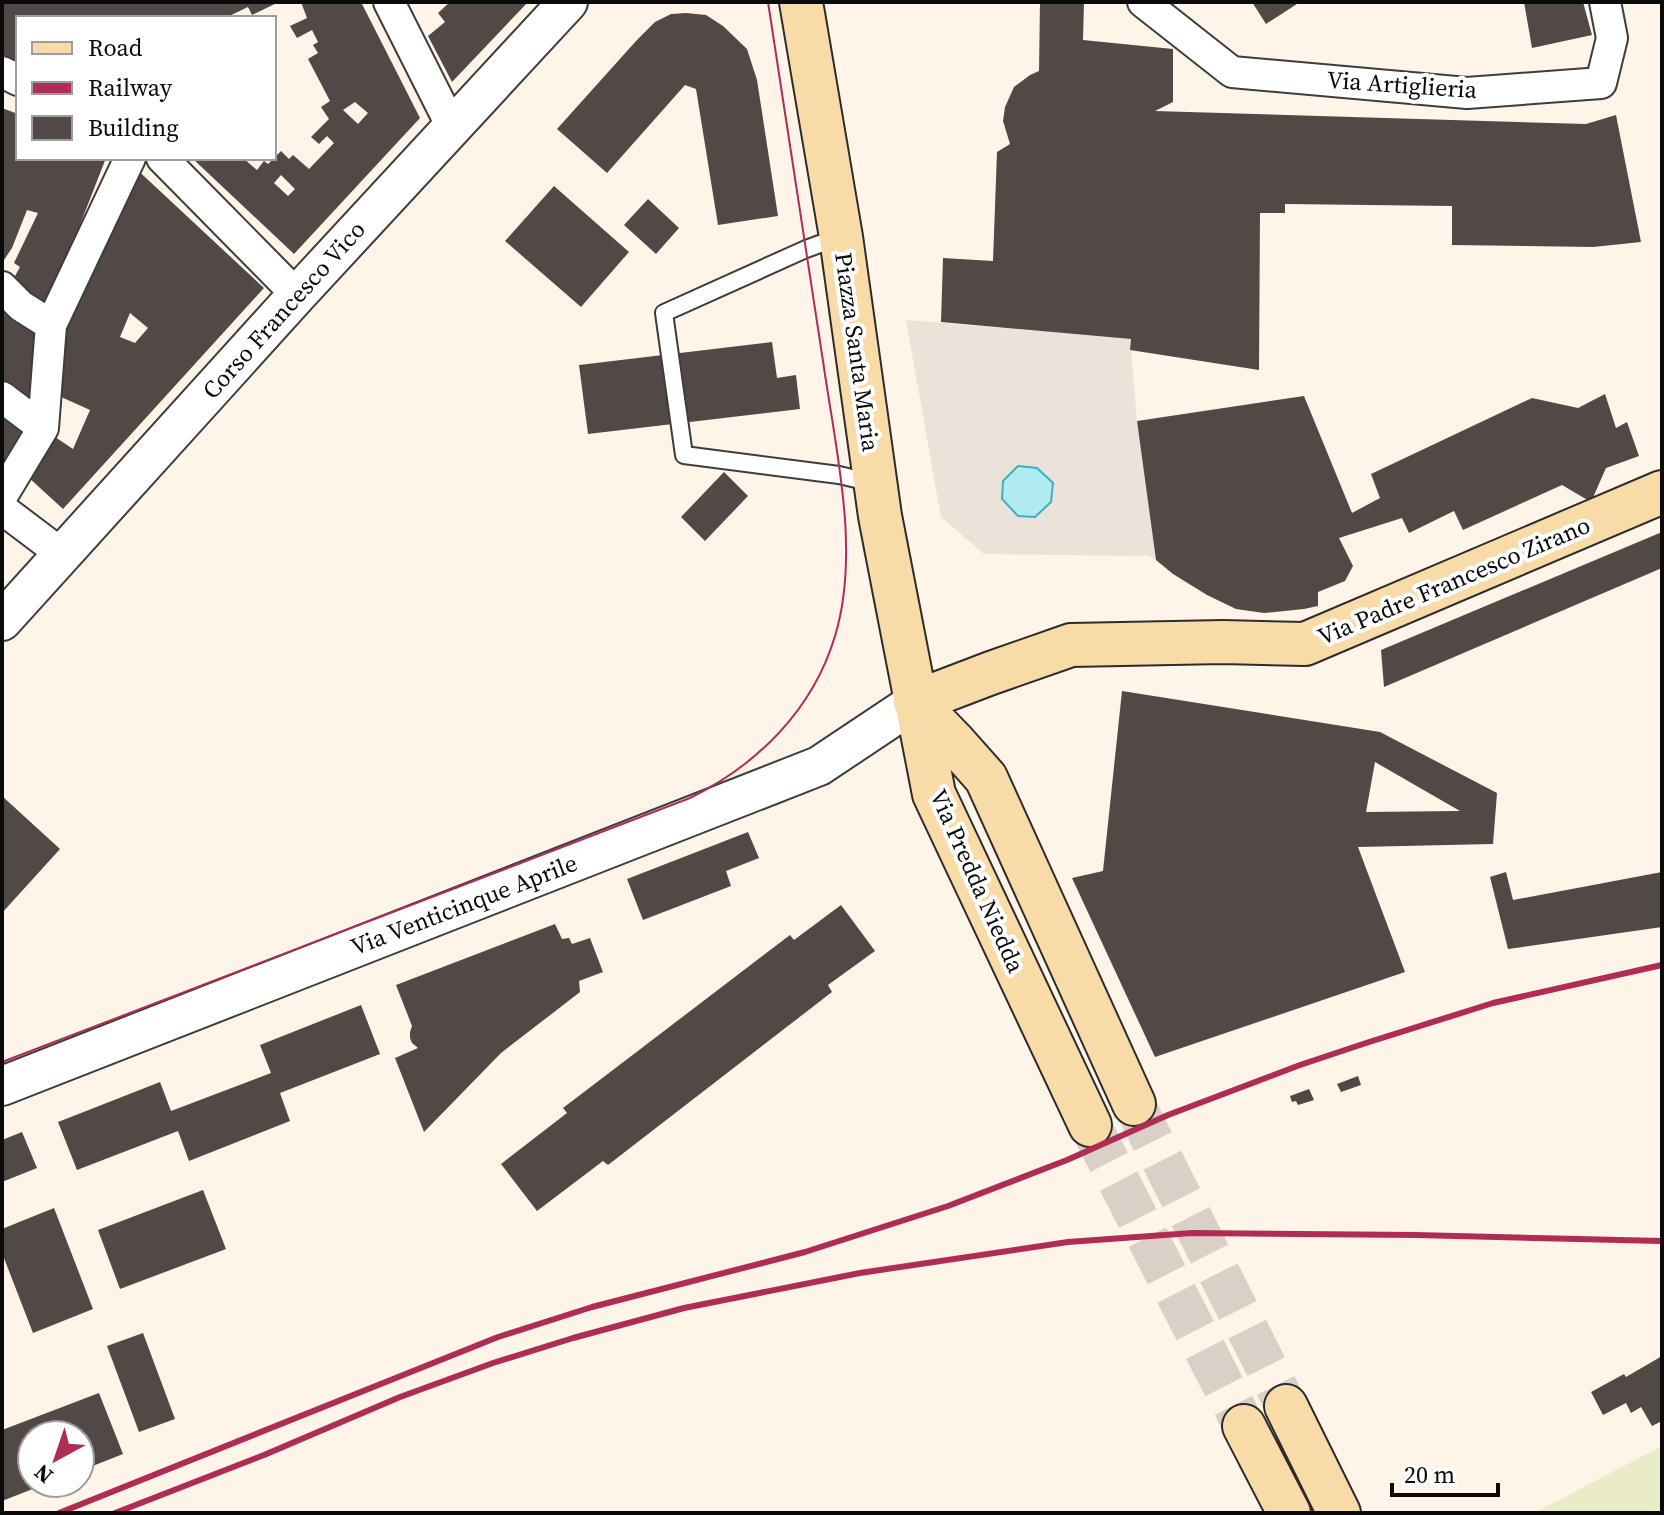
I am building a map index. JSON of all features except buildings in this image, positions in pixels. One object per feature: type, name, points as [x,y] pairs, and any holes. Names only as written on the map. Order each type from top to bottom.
[{"type":"main road","name":"Piazza Santa Maria","points":[[801,2],[841,237],[875,483],[915,702]]},
{"type":"main road","name":"Via Padre Francesco Zirano","points":[[915,702],[1071,645],[1305,644],[1662,492]]},
{"type":"main road","name":"Via Predda Niedda","points":[[915,702],[986,778],[1134,1104]]},
{"type":"main road","name":"Via Predda Niedda","points":[[915,702],[934,794],[1090,1125]]},
{"type":"main road","points":[[1286,1406],[1339,1513]]},
{"type":"main road","points":[[1265,1513],[1249,1435],[1289,1513]]},
{"type":"street","points":[[389,2],[452,127]]},
{"type":"street","name":"Corso Francesco Vico","points":[[2,621],[568,2]]},
{"type":"street","name":"Via Artiglieria","points":[[1143,2],[1232,72],[1467,93],[1601,83],[1612,38],[1605,2]]},
{"type":"street","points":[[2,496],[43,428],[51,325],[129,160]]},
{"type":"street","points":[[164,160],[297,295]]},
{"type":"street","points":[[2,287],[21,306],[51,325]]},
{"type":"street","points":[[2,397],[43,428]]},
{"type":"street","points":[[2,509],[63,555]]},
{"type":"street","name":"Via Venticinque Aprile","points":[[2,1086],[819,766],[915,702]]},
{"type":"lane","points":[[841,237],[806,249],[664,313],[684,455],[839,475],[875,483]]},
{"type":"green space","points":[[1662,1446],[1662,1513],[1534,1513]]},
{"type":"shaded area","points":[[906,320],[1130,339],[1137,421],[1156,560],[1148,556],[984,554],[941,517]]},
{"type":"water","points":[[1018,466],[1037,468],[1053,483],[1051,502],[1035,517],[1018,516],[1002,499],[1003,481]]},
{"type":"tunnel","points":[[1134,1104],[1286,1406]]},
{"type":"tunnel","points":[[1090,1125],[1244,1426]]},
{"type":"tram line","points":[[2,1062],[690,798],[715,785],[760,752],[797,711],[825,663],[835,636],[846,569],[846,534],[839,463],[768,2]]},
{"type":"railway","points":[[59,1513],[498,1337],[592,1307],[805,1252],[948,1206],[1067,1160],[1168,1115],[1366,1043],[1493,1003],[1662,965]]},
{"type":"railway","points":[[115,1513],[264,1455],[400,1397],[493,1363],[684,1308],[860,1273],[1068,1242],[1192,1233],[1662,1241]]}]
